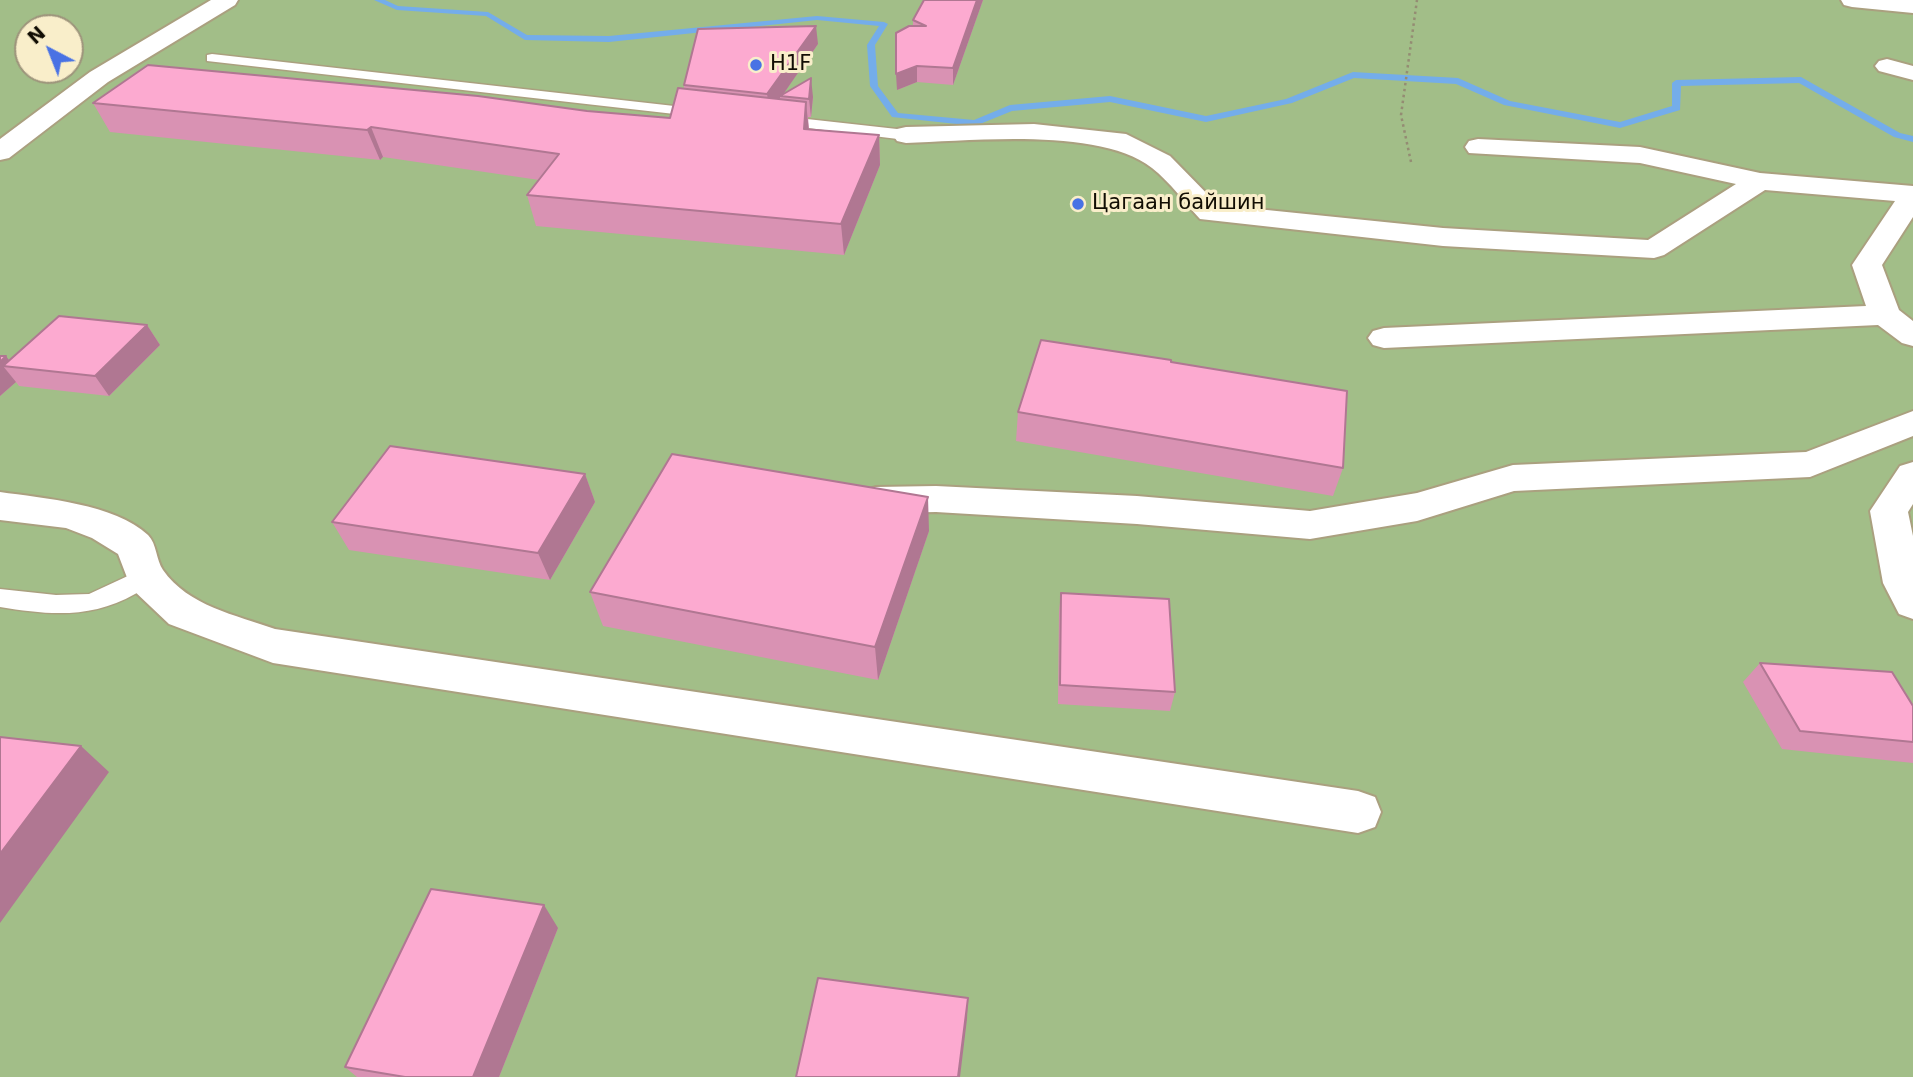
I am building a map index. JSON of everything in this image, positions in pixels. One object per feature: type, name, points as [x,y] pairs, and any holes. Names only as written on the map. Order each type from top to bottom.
[{"type":"street","points":[[0,152],[99,77],[226,0]]},
{"type":"street","points":[[1852,0],[1913,6]]},
{"type":"street","points":[[1887,66],[1913,73]]},
{"type":"street","points":[[906,135],[1034,131],[1117,140],[1161,162],[1210,213],[1443,237],[1654,249],[1760,181]]},
{"type":"street","points":[[1478,147],[1640,155],[1760,181],[1913,195],[1867,265],[1885,315],[1913,336]]},
{"type":"street","points":[[1384,338],[1885,315]]},
{"type":"street","points":[[847,501],[950,499],[1137,510],[1310,525],[1417,507],[1513,478],[1810,464],[1913,423]]},
{"type":"street","points":[[1913,475],[1889,511],[1903,583],[1913,603]]},
{"type":"street","points":[[0,506],[71,515],[105,528],[135,546],[145,576],[183,613],[273,646],[1358,812]]},
{"type":"lane","points":[[212,58],[712,114]]},
{"type":"lane","points":[[767,120],[906,135]]},
{"type":"lane","points":[[0,598],[33,603],[88,603],[115,594],[145,576]]},
{"type":"path","points":[[1411,162],[1401,116],[1417,0]]},
{"type":"green space","points":[[0,0],[1913,0],[1913,1077],[0,1077]]},
{"type":"building","points":[[924,0],[977,0],[953,68],[917,66],[896,74],[896,33],[909,26],[926,26],[913,20]]},
{"type":"building","points":[[816,26],[767,94],[684,85],[698,29]]},
{"type":"building","points":[[148,65],[478,96],[587,111],[670,118],[678,88],[806,102],[804,129],[879,135],[841,224],[527,195],[559,154],[371,127],[367,130],[93,103]]},
{"type":"building","points":[[811,78],[809,99],[780,96]]},
{"type":"building","points":[[59,316],[147,325],[95,376],[3,366]]},
{"type":"building","points":[[1041,340],[1347,391],[1343,468],[1018,412]]},
{"type":"building","points":[[390,446],[585,474],[538,553],[332,522]]},
{"type":"building","points":[[672,454],[928,497],[875,647],[590,592]]},
{"type":"building","points":[[1061,593],[1169,599],[1175,692],[1060,685]]},
{"type":"building","points":[[1760,663],[1892,672],[1913,706],[1913,742],[1800,731]]},
{"type":"building","points":[[0,737],[81,746],[0,854]]},
{"type":"building","points":[[431,889],[544,905],[473,1077],[405,1077],[345,1067]]},
{"type":"building","points":[[818,978],[968,998],[958,1077],[796,1077]]},
{"type":"waterway","points":[[378,0],[397,8],[488,14],[525,37],[609,39],[817,18],[884,24],[871,45],[874,86],[895,115],[975,123],[1010,108],[1110,99],[1206,119],[1289,101],[1353,75],[1458,81],[1507,103],[1620,125],[1677,108],[1676,83],[1801,80],[1897,135],[1913,139]]},
{"type":"place","name":"H1F","points":[[756,65]]},
{"type":"place","name":"Цагаан байшин","points":[[1078,204]]}]
